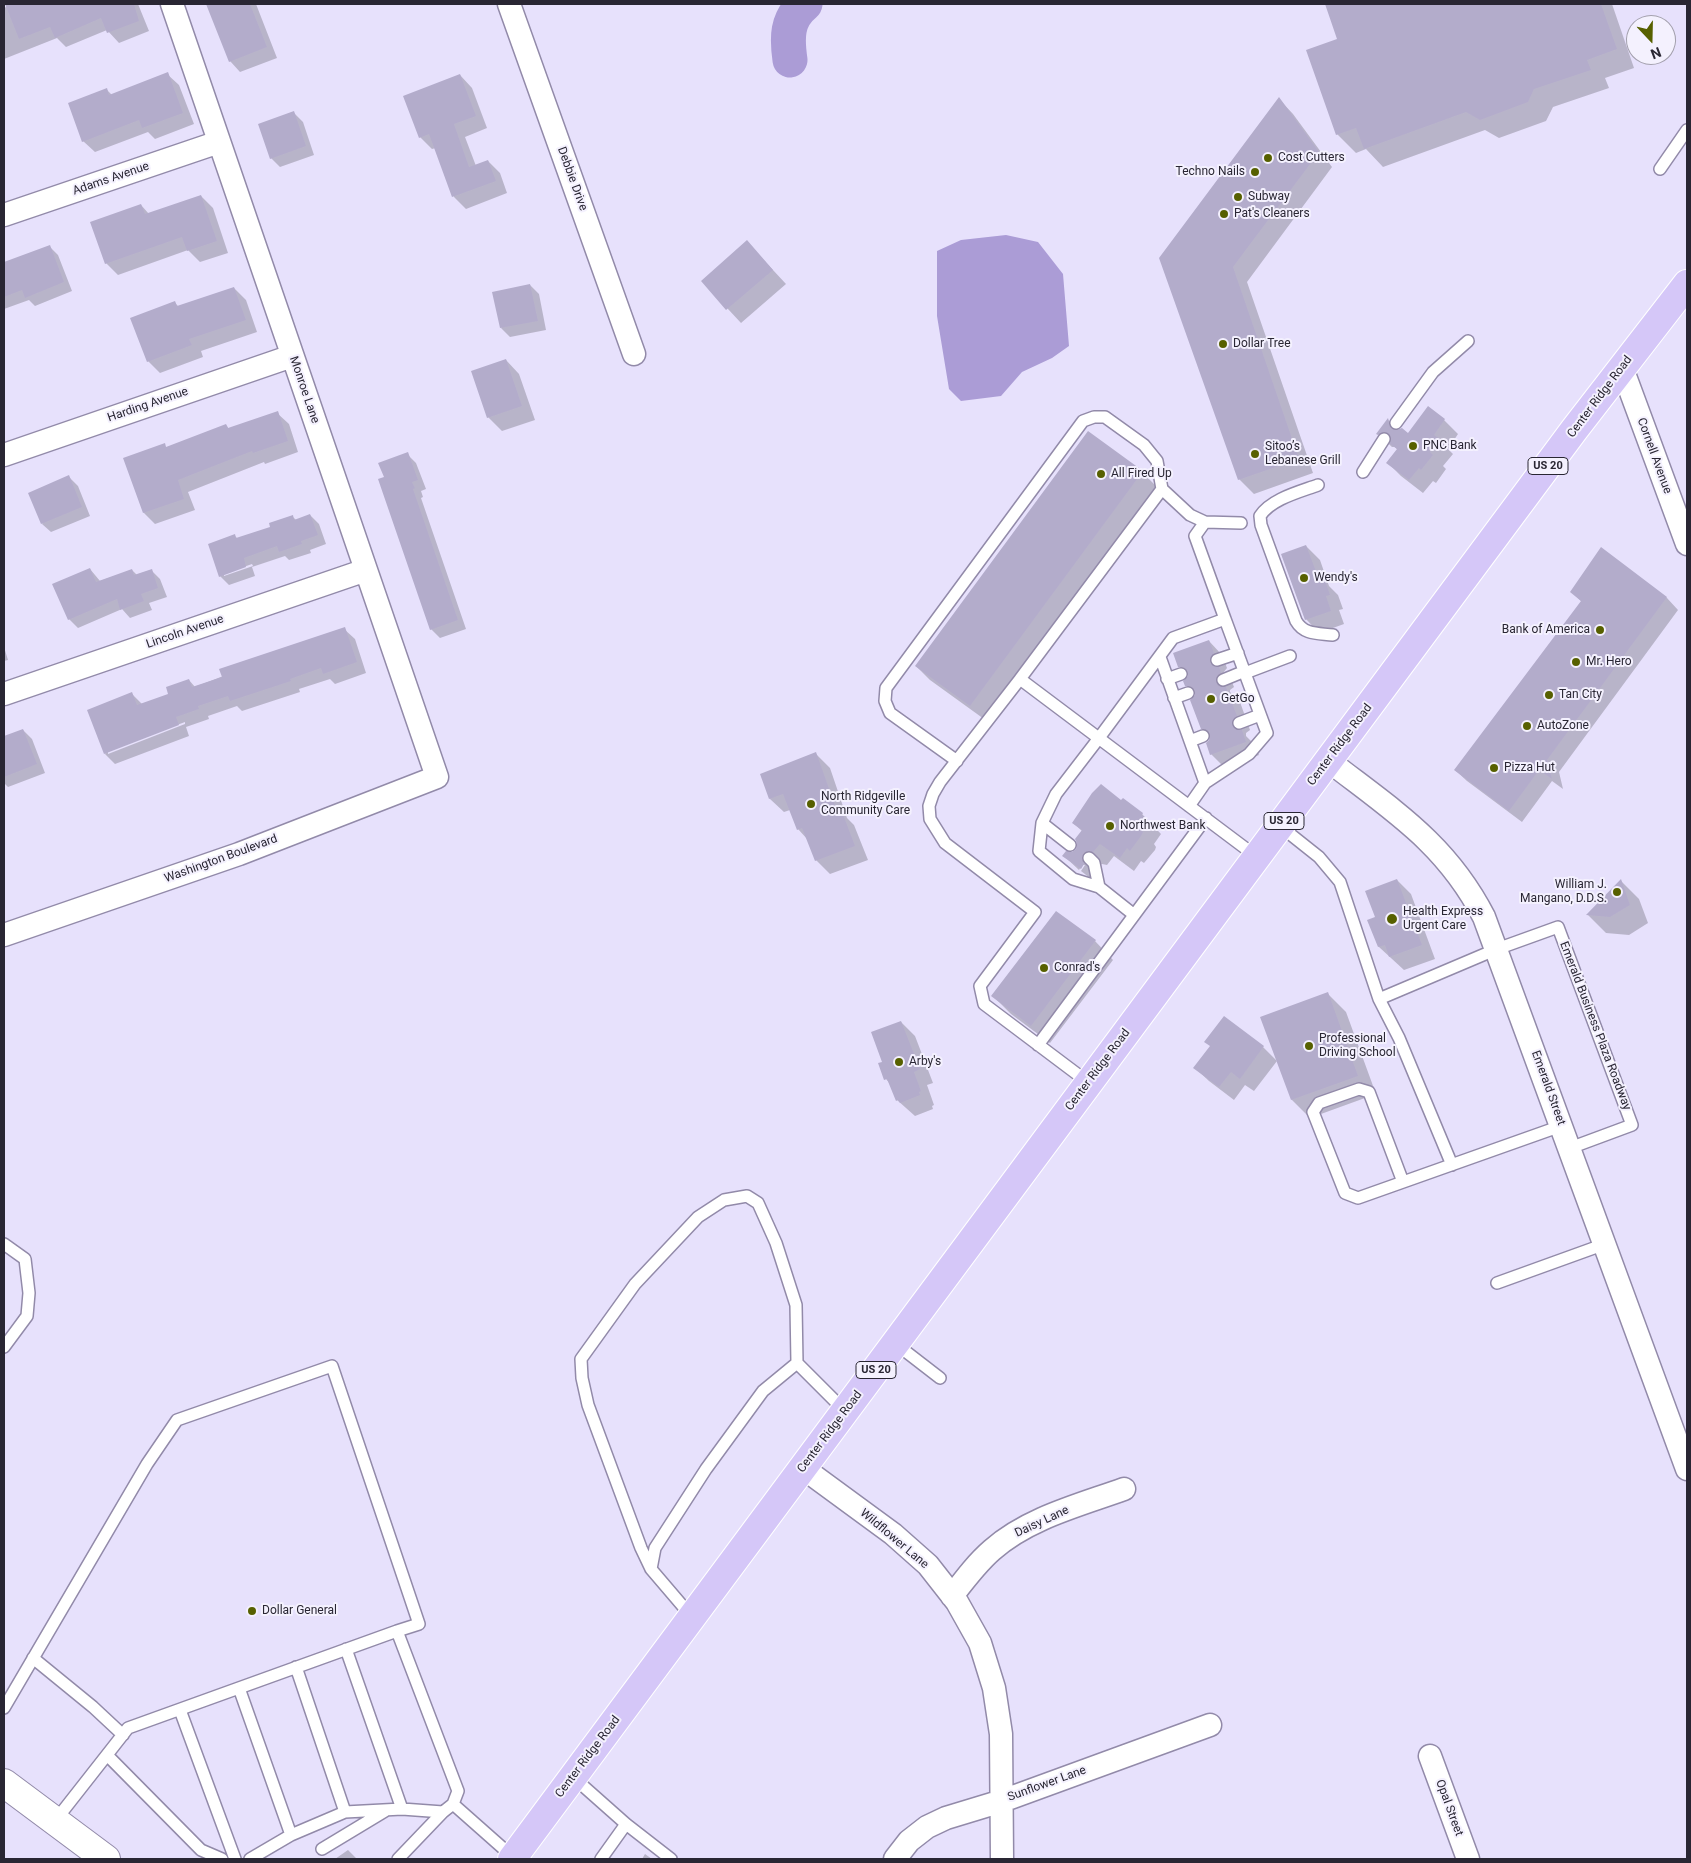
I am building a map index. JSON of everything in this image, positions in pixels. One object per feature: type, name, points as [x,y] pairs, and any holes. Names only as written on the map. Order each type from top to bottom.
[{"type":"main road","name":"Center Ridge Road","points":[[513,1859],[1280,826],[1622,368],[1687,284]]},
{"type":"street","name":"Monroe Lane","points":[[172,4],[437,777]]},
{"type":"street","name":"Debbie Drive","points":[[510,4],[634,354]]},
{"type":"street","name":"Adams Avenue","points":[[4,215],[219,142]]},
{"type":"street","name":"Harding Avenue","points":[[4,455],[292,356]]},
{"type":"street","name":"Cornell Avenue","points":[[1622,368],[1687,544]]},
{"type":"street","name":"Lincoln Avenue","points":[[4,694],[366,570]]},
{"type":"street","name":"Emerald Street","points":[[1329,761],[1415,827],[1447,860],[1473,896],[1497,950],[1687,1469]]},
{"type":"street","name":"Washington Boulevard","points":[[4,934],[239,854],[437,777]]},
{"type":"street","name":"Wildflower Lane","points":[[803,1468],[893,1534],[928,1565],[952,1596],[980,1643],[994,1688],[1001,1734],[1002,1859]]},
{"type":"street","name":"Daisy Lane","points":[[952,1596],[971,1571],[993,1549],[1019,1531],[1047,1517],[1124,1489]]},
{"type":"street","name":"Sunflower Lane","points":[[895,1859],[909,1841],[927,1828],[946,1818],[1002,1801],[1210,1725]]},
{"type":"street","name":"Opal Street","points":[[1430,1756],[1468,1859]]},
{"type":"street","points":[[4,1782],[106,1859]]},
{"type":"lane","points":[[1660,169],[1687,130]]},
{"type":"lane","points":[[1396,424],[1433,372],[1468,341]]},
{"type":"lane","points":[[957,761],[890,713],[885,701],[886,688],[1083,421],[1094,417],[1105,417],[1144,445],[1157,461],[1162,490],[1190,514],[1206,522],[1241,523]]},
{"type":"lane","points":[[1363,472],[1384,439]]},
{"type":"lane","points":[[1318,485],[1265,508],[1260,516],[1261,525],[1300,629],[1308,632],[1333,635]]},
{"type":"lane","points":[[1089,1083],[984,1004],[980,986],[1035,912],[945,843],[930,819],[929,806],[932,794],[1162,490]]},
{"type":"lane","points":[[1189,806],[1205,783],[1249,754],[1267,733],[1195,536],[1206,522]]},
{"type":"lane","points":[[1133,914],[1099,887],[1073,879],[1039,851],[1042,823],[1056,794],[1173,638],[1225,619]]},
{"type":"lane","points":[[1217,660],[1238,653]]},
{"type":"lane","points":[[1224,680],[1290,656]]},
{"type":"lane","points":[[1160,657],[1205,783]]},
{"type":"lane","points":[[1167,679],[1180,674]]},
{"type":"lane","points":[[1020,679],[1257,857]]},
{"type":"lane","points":[[1174,698],[1188,693]]},
{"type":"lane","points":[[1239,723],[1260,715]]},
{"type":"lane","points":[[1190,741],[1203,736]]},
{"type":"lane","points":[[1038,1045],[1133,914],[1206,818]]},
{"type":"lane","points":[[1042,823],[1070,845]]},
{"type":"lane","points":[[1280,826],[1319,857],[1340,882],[1379,998],[1399,1038],[1452,1165]]},
{"type":"lane","points":[[1089,858],[1094,863],[1099,887]]},
{"type":"lane","name":"Emerald Business Plaza Roadway","points":[[1497,950],[1558,927],[1632,1125],[1570,1148]]},
{"type":"lane","points":[[1379,998],[1497,950]]},
{"type":"lane","points":[[1403,1182],[1369,1092],[1359,1088],[1319,1103],[1313,1112],[1345,1193],[1358,1198],[1561,1126]]},
{"type":"lane","points":[[692,1617],[651,1569],[641,1548],[588,1405],[582,1378],[581,1359],[635,1284],[698,1217],[724,1200],[746,1196],[758,1203],[776,1243],[796,1304],[797,1363],[845,1411]]},
{"type":"lane","points":[[4,1244],[25,1259],[28,1293],[27,1316],[4,1347]]},
{"type":"lane","points":[[1497,1283],[1605,1244]]},
{"type":"lane","points":[[896,1344],[940,1378]]},
{"type":"lane","points":[[651,1569],[655,1548],[706,1469],[763,1391],[797,1363]]},
{"type":"lane","points":[[4,1708],[147,1464],[177,1420],[332,1366],[419,1624],[128,1728],[56,1821]]},
{"type":"lane","points":[[397,1631],[458,1791],[453,1804],[398,1859]]},
{"type":"lane","points":[[346,1650],[402,1809]]},
{"type":"lane","points":[[33,1658],[93,1707],[123,1735]]},
{"type":"lane","points":[[296,1668],[345,1812]]},
{"type":"lane","points":[[239,1688],[291,1835]]},
{"type":"lane","points":[[180,1710],[235,1859]]},
{"type":"lane","points":[[107,1755],[201,1850],[222,1859]]},
{"type":"lane","points":[[573,1777],[626,1824],[671,1859]]},
{"type":"lane","points":[[453,1804],[513,1859]]},
{"type":"lane","points":[[250,1859],[291,1835],[345,1812],[402,1809],[443,1812]]},
{"type":"lane","points":[[322,1849],[386,1810]]},
{"type":"lane","points":[[601,1859],[626,1824]]},
{"type":"shaded area","points":[[1006,235],[1038,242],[1063,274],[1069,346],[1052,358],[1022,372],[1001,396],[961,401],[949,389],[937,316],[937,251],[961,240]]},
{"type":"building","points":[[5,4],[134,4],[139,21],[107,33],[101,18],[55,38],[50,27],[19,39]]},
{"type":"building","points":[[206,4],[250,4],[267,47],[229,62]]},
{"type":"building","points":[[1325,4],[1601,4],[1617,49],[1587,60],[1591,70],[1534,89],[1528,102],[1480,120],[1466,112],[1364,149],[1356,128],[1336,135],[1306,50],[1337,39]]},
{"type":"building","points":[[168,72],[183,113],[142,128],[139,120],[82,142],[68,103],[107,88],[109,95]]},
{"type":"building","points":[[460,74],[476,116],[454,124],[469,167],[488,160],[496,181],[452,197],[429,134],[419,138],[403,96]]},
{"type":"building","points":[[1279,97],[1319,152],[1233,267],[1299,459],[1238,480],[1159,258]]},
{"type":"building","points":[[294,111],[306,146],[270,159],[258,124]]},
{"type":"building","points":[[201,195],[217,241],[187,251],[182,237],[105,264],[90,222],[141,204],[145,214]]},
{"type":"building","points":[[747,240],[773,270],[726,310],[701,281]]},
{"type":"building","points":[[50,245],[64,282],[25,298],[22,290],[4,297],[4,262]]},
{"type":"building","points":[[530,284],[538,321],[500,328],[492,292]]},
{"type":"building","points":[[234,287],[246,320],[189,339],[192,345],[147,362],[130,318],[175,301],[177,306]]},
{"type":"building","points":[[506,359],[522,406],[487,418],[471,371]]},
{"type":"building","points":[[1428,406],[1445,419],[1434,435],[1440,439],[1430,452],[1433,455],[1421,470],[1419,468],[1409,480],[1386,463],[1397,449],[1390,444],[1390,435],[1385,432],[1376,434],[1388,418],[1391,429],[1402,428],[1408,433]]},
{"type":"building","points":[[278,411],[288,441],[253,453],[252,451],[178,480],[184,499],[143,513],[123,458],[165,443],[166,447],[226,424],[228,428]]},
{"type":"building","points":[[1088,431],[1143,471],[970,706],[915,666]]},
{"type":"building","points":[[408,452],[418,480],[412,482],[415,488],[413,489],[458,620],[430,630],[378,479],[384,477],[378,463]]},
{"type":"building","points":[[69,475],[82,507],[41,524],[28,493]]},
{"type":"building","points":[[310,514],[318,535],[301,541],[302,544],[279,552],[277,546],[244,558],[246,567],[219,577],[208,544],[235,534],[236,538],[270,527],[269,523],[293,515],[294,520]]},
{"type":"building","points":[[1306,545],[1320,582],[1325,580],[1330,595],[1326,596],[1331,611],[1305,620],[1281,554]]},
{"type":"building","points":[[1601,547],[1667,597],[1547,760],[1552,779],[1539,770],[1509,811],[1454,770],[1581,601],[1570,592]]},
{"type":"building","points":[[90,568],[96,582],[132,569],[134,575],[152,569],[158,588],[141,594],[144,601],[120,610],[117,599],[68,620],[52,584]]},
{"type":"building","points":[[345,627],[357,662],[323,674],[321,668],[290,679],[291,681],[230,701],[228,696],[198,706],[199,709],[176,717],[179,725],[104,754],[87,710],[132,692],[137,705],[168,694],[166,687],[189,679],[192,687],[222,677],[219,669]]},
{"type":"building","name":"GetGo","points":[[1209,640],[1214,653],[1210,658],[1210,663],[1215,667],[1219,667],[1221,673],[1217,676],[1216,682],[1219,686],[1226,687],[1237,716],[1233,719],[1232,725],[1235,729],[1242,730],[1246,742],[1210,755],[1206,743],[1209,740],[1210,734],[1207,730],[1201,729],[1190,700],[1195,695],[1195,690],[1190,686],[1185,686],[1183,681],[1188,676],[1188,671],[1183,667],[1178,667],[1173,653]]},
{"type":"building","points":[[23,729],[37,764],[4,777],[4,736]]},
{"type":"building","name":"North Ridgeville Community Care","points":[[816,752],[837,811],[841,809],[855,846],[815,861],[802,828],[797,830],[783,794],[769,799],[760,774]]},
{"type":"building","name":"Northwest Bank","points":[[1101,784],[1121,800],[1123,798],[1143,813],[1142,815],[1148,820],[1141,830],[1143,832],[1141,836],[1130,851],[1127,848],[1120,858],[1100,844],[1093,852],[1083,853],[1082,859],[1084,864],[1081,869],[1062,856],[1066,851],[1072,852],[1076,849],[1077,843],[1075,839],[1082,830],[1072,823],[1092,793]]},
{"type":"building","name":"Health Express Urgent Care","points":[[1397,879],[1422,945],[1389,957],[1385,945],[1378,947],[1367,920],[1375,917],[1365,891]]},
{"type":"building","name":"William J. Mangano, D.D.S.","points":[[1621,879],[1630,905],[1610,917],[1586,915]]},
{"type":"building","name":"Conrad's","points":[[1056,911],[1096,940],[1031,1026],[991,996]]},
{"type":"building","name":"Professional Driving School","points":[[1328,992],[1358,1076],[1291,1100],[1260,1017]]},
{"type":"building","points":[[1224,1016],[1264,1046],[1240,1079],[1231,1072],[1219,1087],[1193,1068],[1210,1046],[1204,1042]]},
{"type":"building","name":"Arby's","points":[[901,1021],[920,1069],[914,1072],[921,1091],[919,1092],[920,1095],[900,1103],[898,1100],[896,1101],[887,1079],[884,1080],[878,1063],[882,1062],[871,1032]]},
{"type":"waterway","points":[[790,60],[789,30],[794,16],[805,4]]},
{"type":"place","name":"Cost Cutters","points":[[1268,158]]},
{"type":"place","name":"Techno Nails","points":[[1255,172]]},
{"type":"place","name":"Subway","points":[[1238,197]]},
{"type":"place","name":"Pat's Cleaners","points":[[1224,214]]},
{"type":"place","name":"Dollar Tree","points":[[1223,344]]},
{"type":"place","name":"PNC Bank","points":[[1413,446]]},
{"type":"place","name":"Sitoo’s Lebanese Grill","points":[[1255,454]]},
{"type":"place","name":"All Fired Up","points":[[1101,474]]},
{"type":"place","name":"Wendy's","points":[[1304,578]]},
{"type":"place","name":"Bank of America","points":[[1600,630]]},
{"type":"place","name":"Mr. Hero","points":[[1576,662]]},
{"type":"place","name":"Tan City","points":[[1549,695]]},
{"type":"place","name":"GetGo","points":[[1211,699]]},
{"type":"place","name":"AutoZone","points":[[1527,726]]},
{"type":"place","name":"Pizza Hut","points":[[1494,768]]},
{"type":"place","name":"North Ridgeville Community Care","points":[[811,804]]},
{"type":"place","name":"Northwest Bank","points":[[1110,826]]},
{"type":"place","name":"William J. Mangano, D.D.S.","points":[[1617,892]]},
{"type":"place","name":"Health Express Urgent Care","points":[[1392,919]]},
{"type":"place","name":"Conrad's","points":[[1044,968]]},
{"type":"place","name":"Professional Driving School","points":[[1309,1046]]},
{"type":"place","name":"Arby's","points":[[899,1062]]},
{"type":"place","name":"Dollar General","points":[[252,1611]]}]
